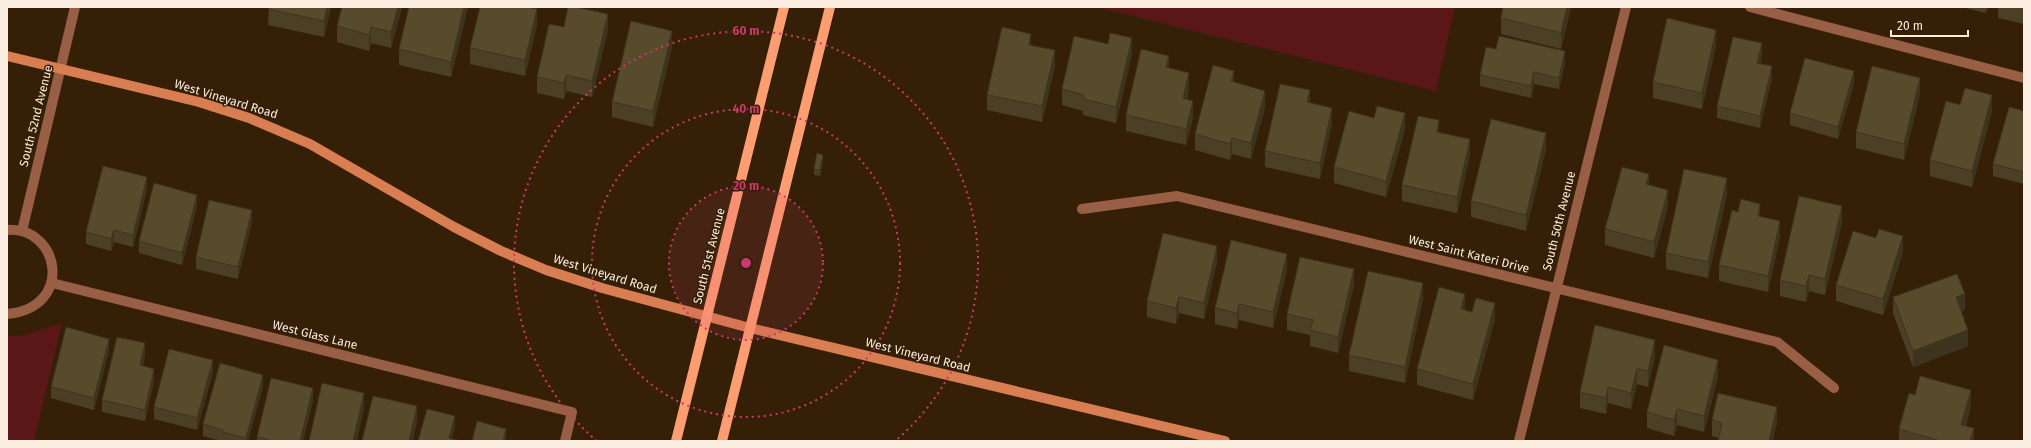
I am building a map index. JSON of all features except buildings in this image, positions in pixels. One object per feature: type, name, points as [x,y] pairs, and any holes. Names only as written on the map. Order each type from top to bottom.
[{"type":"main road","name":"South 51st Avenue","points":[[676,441],[784,7]]},
{"type":"main road","points":[[722,441],[830,7]]},
{"type":"street","name":"South 52nd Avenue","points":[[22,231],[75,7]]},
{"type":"street","name":"South 50th Avenue","points":[[1519,441],[1626,7]]},
{"type":"street","points":[[1750,7],[2024,78]]},
{"type":"street","name":"West Vineyard Road","points":[[7,56],[199,102],[249,118],[310,144],[454,227],[501,251],[546,270],[706,317],[1225,441]]},
{"type":"street","name":"West Saint Kateri Drive","points":[[1082,209],[1177,196],[1777,342],[1834,388]]},
{"type":"street","points":[[7,230],[22,231],[34,236],[44,245],[50,257],[53,269],[52,283],[46,296],[35,306],[22,313],[7,314]]},
{"type":"street","name":"West Glass Lane","points":[[52,283],[572,412],[565,441]]},
{"type":"shaded area","points":[[1098,7],[1455,7],[1436,91]]},
{"type":"shaded area","points":[[62,323],[34,441],[7,441],[7,335],[21,336]]}]
